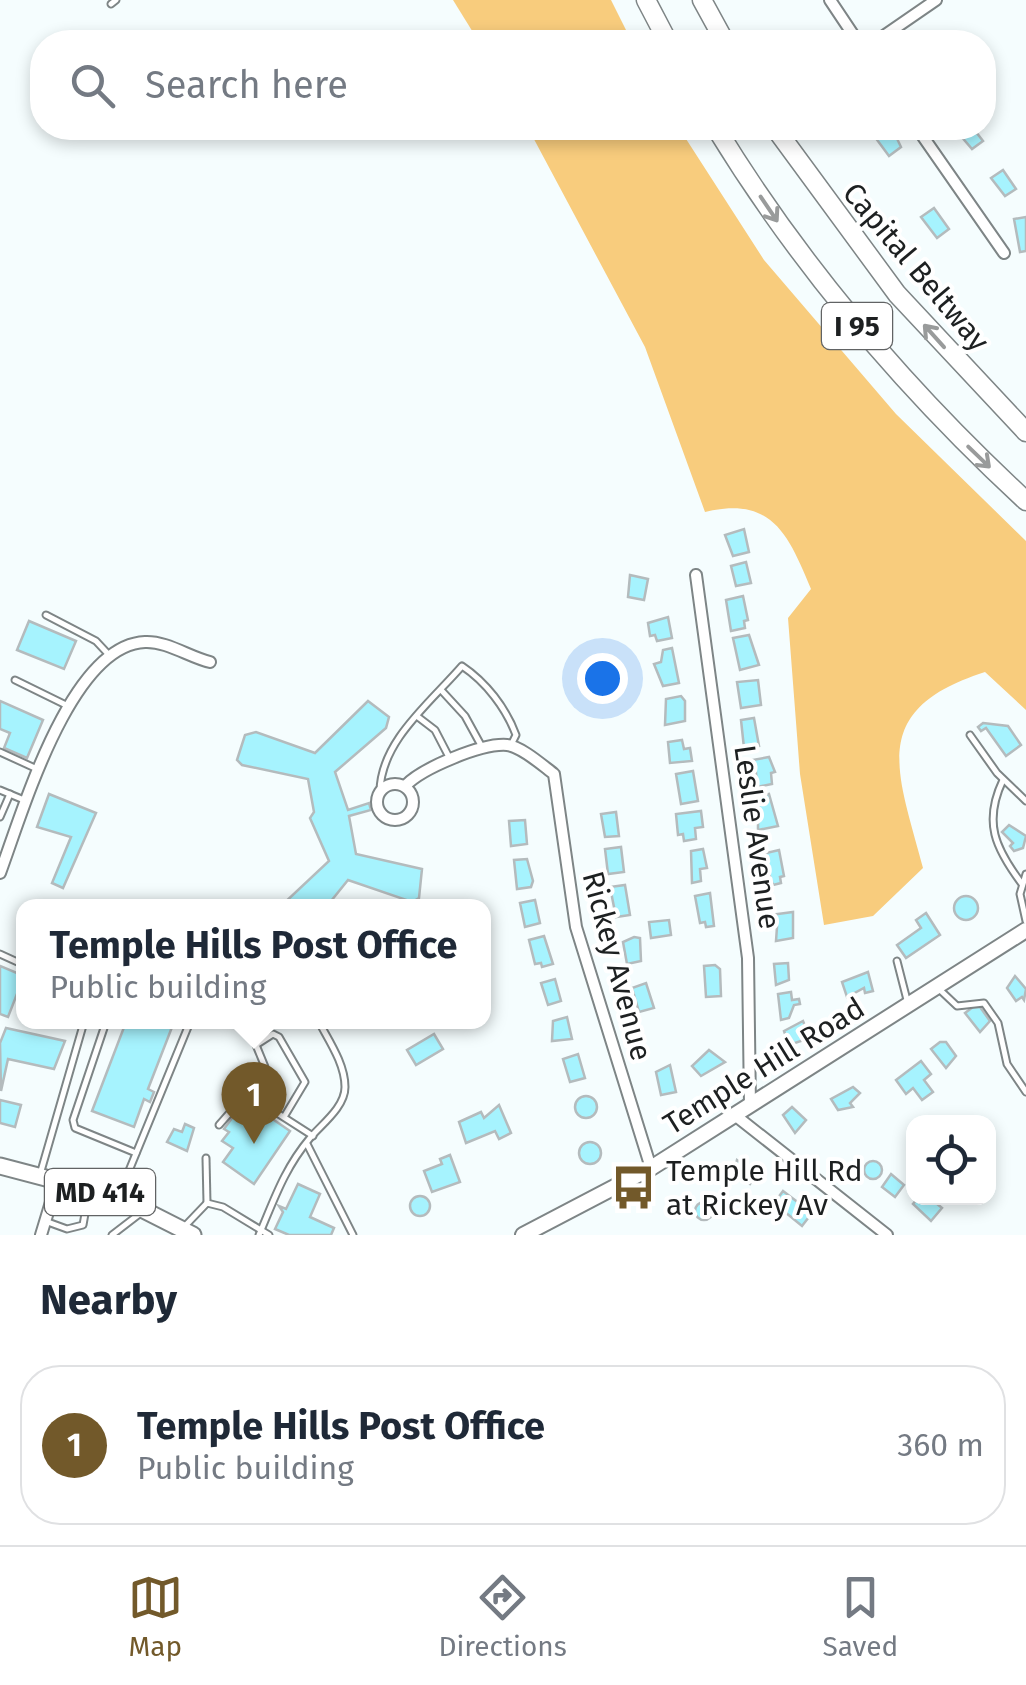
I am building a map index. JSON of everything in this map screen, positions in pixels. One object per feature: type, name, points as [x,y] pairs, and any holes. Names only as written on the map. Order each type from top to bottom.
[{"type":"highway","points":[[646,0],[662,30]]},
{"type":"highway","points":[[702,0],[718,30]]},
{"type":"highway","name":"I 95","points":[[724,140],[771,213],[856,324],[942,420],[1026,500]]},
{"type":"highway","name":"Capital Beltway","points":[[784,140],[897,294],[1026,432]]},
{"type":"main road","name":"Temple Hill Road","points":[[524,1235],[651,1168],[940,989],[1026,930]]},
{"type":"main road","name":"MD 414","points":[[0,1166],[118,1197],[185,1233]]},
{"type":"street","points":[[830,0],[850,30]]},
{"type":"street","points":[[892,30],[936,0]]},
{"type":"street","points":[[924,140],[1004,254]]},
{"type":"street","name":"Leslie Avenue","points":[[696,575],[747,944],[750,1107]]},
{"type":"street","points":[[0,873],[40,770],[86,678],[110,656],[134,643],[155,642],[210,662]]},
{"type":"street","points":[[405,786],[414,777],[450,760],[511,745]]},
{"type":"street","name":"Rickey Avenue","points":[[511,745],[554,774],[576,928],[651,1168]]},
{"type":"street","points":[[391,784],[405,786],[414,805],[399,820],[380,812],[380,792],[391,784]]},
{"type":"street","points":[[736,1116],[887,1235]]},
{"type":"street","points":[[41,1235],[58,1179]]},
{"type":"lane","points":[[46,615],[96,641],[110,656]]},
{"type":"lane","points":[[380,792],[380,768],[389,751],[462,666],[510,718],[516,735],[511,745]]},
{"type":"lane","points":[[15,680],[70,708]]},
{"type":"lane","points":[[441,690],[465,716],[483,750]]},
{"type":"lane","points":[[418,717],[435,730],[450,760]]},
{"type":"lane","points":[[970,735],[1026,802]]},
{"type":"lane","points":[[0,752],[40,770]]},
{"type":"lane","points":[[1004,780],[990,822],[994,840],[1022,884]]},
{"type":"lane","points":[[0,790],[27,802]]},
{"type":"lane","points":[[0,817],[10,794]]},
{"type":"lane","points":[[1026,874],[1020,909],[1026,922]]},
{"type":"lane","points":[[897,961],[908,1008]]},
{"type":"lane","points":[[940,989],[957,1006],[984,1004],[998,1024],[1007,1064],[1026,1092]]},
{"type":"lane","points":[[40,1174],[82,1029]]},
{"type":"lane","points":[[104,1029],[73,1120],[74,1128],[136,1153]]},
{"type":"lane","points":[[118,1197],[187,1029]]},
{"type":"lane","points":[[260,1232],[269,1200],[307,1142],[342,1102],[346,1090],[343,1072],[322,1029]]},
{"type":"lane","points":[[219,1125],[266,1067],[256,1045],[277,1035],[305,1082],[284,1117]]},
{"type":"lane","points":[[248,1092],[312,1136]]},
{"type":"lane","points":[[307,1142],[353,1235]]},
{"type":"lane","points":[[185,1233],[207,1204],[206,1158]]},
{"type":"lane","points":[[45,1220],[66,1229],[83,1225],[90,1188]]},
{"type":"lane","points":[[207,1204],[223,1206],[269,1235]]},
{"type":"lane","points":[[112,1235],[144,1210]]},
{"type":"shaded area","points":[[453,0],[611,0],[626,30],[472,30]]},
{"type":"shaded area","points":[[534,140],[687,140],[764,260],[896,414],[1026,541],[1026,710],[985,672],[947,687],[922,705],[906,725],[900,748],[900,774],[923,868],[873,916],[824,925],[800,774],[788,618],[811,589],[803,569],[785,536],[762,515],[728,508],[705,512],[645,347]]},
{"type":"building","points":[[877,140],[898,140],[901,147],[889,156]]},
{"type":"building","points":[[964,140],[982,140],[983,141],[972,149]]},
{"type":"building","points":[[1003,170],[1016,189],[1005,196],[991,178]]},
{"type":"building","points":[[934,208],[949,229],[937,238],[921,217]]},
{"type":"building","points":[[1026,217],[1026,251],[1020,252],[1014,219]]},
{"type":"building","points":[[744,529],[749,552],[733,556],[725,535]]},
{"type":"building","points":[[746,562],[751,583],[736,586],[731,566]]},
{"type":"building","points":[[630,575],[648,579],[644,600],[628,597]]},
{"type":"building","points":[[743,596],[748,620],[744,621],[745,628],[731,631],[726,600]]},
{"type":"building","points":[[668,617],[672,638],[657,641],[655,635],[650,636],[648,623]]},
{"type":"building","points":[[29,621],[76,641],[64,669],[17,650]]},
{"type":"building","points":[[749,635],[759,665],[740,670],[733,638]]},
{"type":"building","points":[[672,648],[679,683],[663,686],[654,664],[661,662],[663,650]]},
{"type":"building","points":[[758,680],[761,705],[741,708],[737,682]]},
{"type":"building","points":[[681,696],[685,701],[685,721],[665,725],[666,699]]},
{"type":"building","points":[[0,701],[43,720],[27,758],[4,748],[10,733],[0,729]]},
{"type":"building","points":[[368,701],[389,717],[386,728],[335,772],[348,810],[369,803],[371,810],[349,816],[356,854],[422,869],[419,898],[403,899],[348,880],[333,899],[288,899],[329,861],[310,818],[314,812],[308,779],[242,765],[237,760],[245,735],[256,732],[315,753]]},
{"type":"building","points":[[754,718],[759,746],[744,748],[741,720]]},
{"type":"building","points":[[983,723],[1008,726],[1021,745],[1006,756],[986,728],[981,731],[978,727]]},
{"type":"building","points":[[682,740],[684,749],[690,748],[692,761],[670,763],[668,742]]},
{"type":"building","points":[[769,757],[775,772],[771,773],[772,784],[757,787],[756,773],[749,774],[747,761]]},
{"type":"building","points":[[693,771],[698,801],[681,804],[676,774]]},
{"type":"building","points":[[49,794],[96,813],[63,888],[52,883],[71,837],[37,827]]},
{"type":"building","points":[[769,794],[778,826],[758,830],[758,796]]},
{"type":"building","points":[[701,811],[703,827],[695,828],[696,839],[684,841],[683,834],[678,835],[676,814]]},
{"type":"building","points":[[616,812],[619,836],[605,837],[601,814]]},
{"type":"building","points":[[525,820],[527,844],[511,846],[509,821]]},
{"type":"building","points":[[1009,825],[1026,836],[1023,848],[1014,851],[1010,846],[1013,843],[1002,832]]},
{"type":"building","points":[[621,847],[624,872],[608,874],[605,849]]},
{"type":"building","points":[[703,849],[707,868],[700,869],[701,881],[692,883],[691,851]]},
{"type":"building","points":[[779,850],[784,876],[780,877],[781,883],[773,885],[762,854]]},
{"type":"building","points":[[527,859],[531,887],[517,889],[514,860]]},
{"type":"building","points":[[625,885],[630,915],[616,917],[610,887]]},
{"type":"building","points":[[710,893],[714,926],[706,927],[705,922],[700,923],[695,896]]},
{"type":"building","points":[[966,896],[978,908],[966,920],[954,908]]},
{"type":"building","points":[[535,900],[540,923],[525,927],[520,903]]},
{"type":"building","points":[[793,912],[793,938],[776,941],[777,927],[772,927],[770,915]]},
{"type":"building","points":[[926,913],[940,935],[906,958],[897,945],[921,928],[916,920]]},
{"type":"building","points":[[669,920],[671,935],[651,938],[649,922]]},
{"type":"building","points":[[544,936],[553,964],[542,967],[541,963],[535,964],[529,940]]},
{"type":"building","points":[[640,938],[641,961],[627,964],[623,942]]},
{"type":"building","points":[[788,963],[789,980],[776,985],[774,964]]},
{"type":"building","points":[[715,965],[720,969],[721,996],[706,997],[704,966]]},
{"type":"building","points":[[0,966],[16,973],[16,996],[8,1017],[0,1014]]},
{"type":"building","points":[[868,972],[873,991],[865,993],[864,988],[847,997],[842,982]]},
{"type":"building","points":[[1015,976],[1026,989],[1024,1000],[1022,997],[1016,1001],[1007,988]]},
{"type":"building","points":[[555,979],[561,1001],[548,1005],[541,983]]},
{"type":"building","points":[[646,983],[654,1008],[639,1012],[632,988]]},
{"type":"building","points":[[791,992],[792,1000],[799,999],[800,1004],[794,1005],[789,1018],[781,1020],[778,994]]},
{"type":"building","points":[[980,1007],[990,1021],[980,1032],[965,1013]]},
{"type":"building","points":[[567,1017],[572,1039],[552,1041],[553,1021]]},
{"type":"building","points":[[803,1021],[810,1038],[789,1045],[784,1031]]},
{"type":"building","points":[[6,1028],[65,1041],[54,1069],[8,1059],[1,1091],[0,1043]]},
{"type":"building","points":[[123,1029],[171,1029],[148,1089],[154,1092],[150,1102],[144,1099],[134,1127],[92,1111]]},
{"type":"building","points":[[434,1034],[443,1049],[416,1065],[407,1050]]},
{"type":"building","points":[[946,1042],[956,1056],[946,1068],[931,1049]]},
{"type":"building","points":[[709,1050],[725,1062],[701,1076],[692,1066]]},
{"type":"building","points":[[578,1054],[585,1078],[570,1082],[563,1059]]},
{"type":"building","points":[[921,1061],[931,1074],[924,1080],[933,1092],[922,1100],[913,1088],[906,1094],[896,1080]]},
{"type":"building","points":[[670,1065],[676,1092],[661,1095],[656,1072]]},
{"type":"building","points":[[853,1087],[860,1093],[850,1103],[853,1107],[838,1110],[831,1099]]},
{"type":"building","points":[[586,1096],[594,1099],[594,1115],[586,1118],[578,1115],[575,1107],[578,1099]]},
{"type":"building","points":[[0,1100],[21,1105],[15,1127],[0,1123]]},
{"type":"building","points":[[245,1100],[290,1131],[254,1184],[223,1162],[233,1148],[222,1141],[229,1132],[224,1129]]},
{"type":"building","points":[[499,1105],[511,1133],[499,1139],[495,1131],[466,1143],[459,1122],[481,1112],[484,1118]]},
{"type":"building","points":[[792,1107],[806,1120],[795,1133],[783,1115]]},
{"type":"building","points":[[185,1124],[194,1128],[187,1151],[167,1142],[174,1129],[182,1132]]},
{"type":"building","points":[[590,1142],[598,1145],[598,1161],[590,1164],[582,1161],[579,1153],[582,1145]]},
{"type":"building","points":[[450,1155],[460,1182],[432,1192],[424,1171],[442,1164],[440,1159]]},
{"type":"building","points":[[737,1160],[758,1173],[750,1184],[734,1171]]},
{"type":"building","points":[[873,1161],[882,1170],[873,1179],[864,1170]]},
{"type":"building","points":[[891,1174],[904,1185],[895,1197],[882,1187]]},
{"type":"building","points":[[298,1184],[320,1194],[310,1217],[334,1228],[331,1235],[289,1235],[275,1229],[283,1212],[279,1206],[286,1209]]},
{"type":"building","points":[[783,1191],[812,1213],[802,1226],[774,1203]]},
{"type":"building","points":[[420,1196],[430,1206],[420,1216],[410,1206]]},
{"type":"building","points":[[704,1202],[713,1211],[704,1220],[695,1211]]},
{"type":"building","points":[[914,1205],[942,1208],[931,1221]]},
{"type":"place","name":"Temple Hills Post Office","points":[[254,1144]]},
{"type":"place","name":"Temple Hill Rd at Rickey Av","points":[[633,1188]]}]
